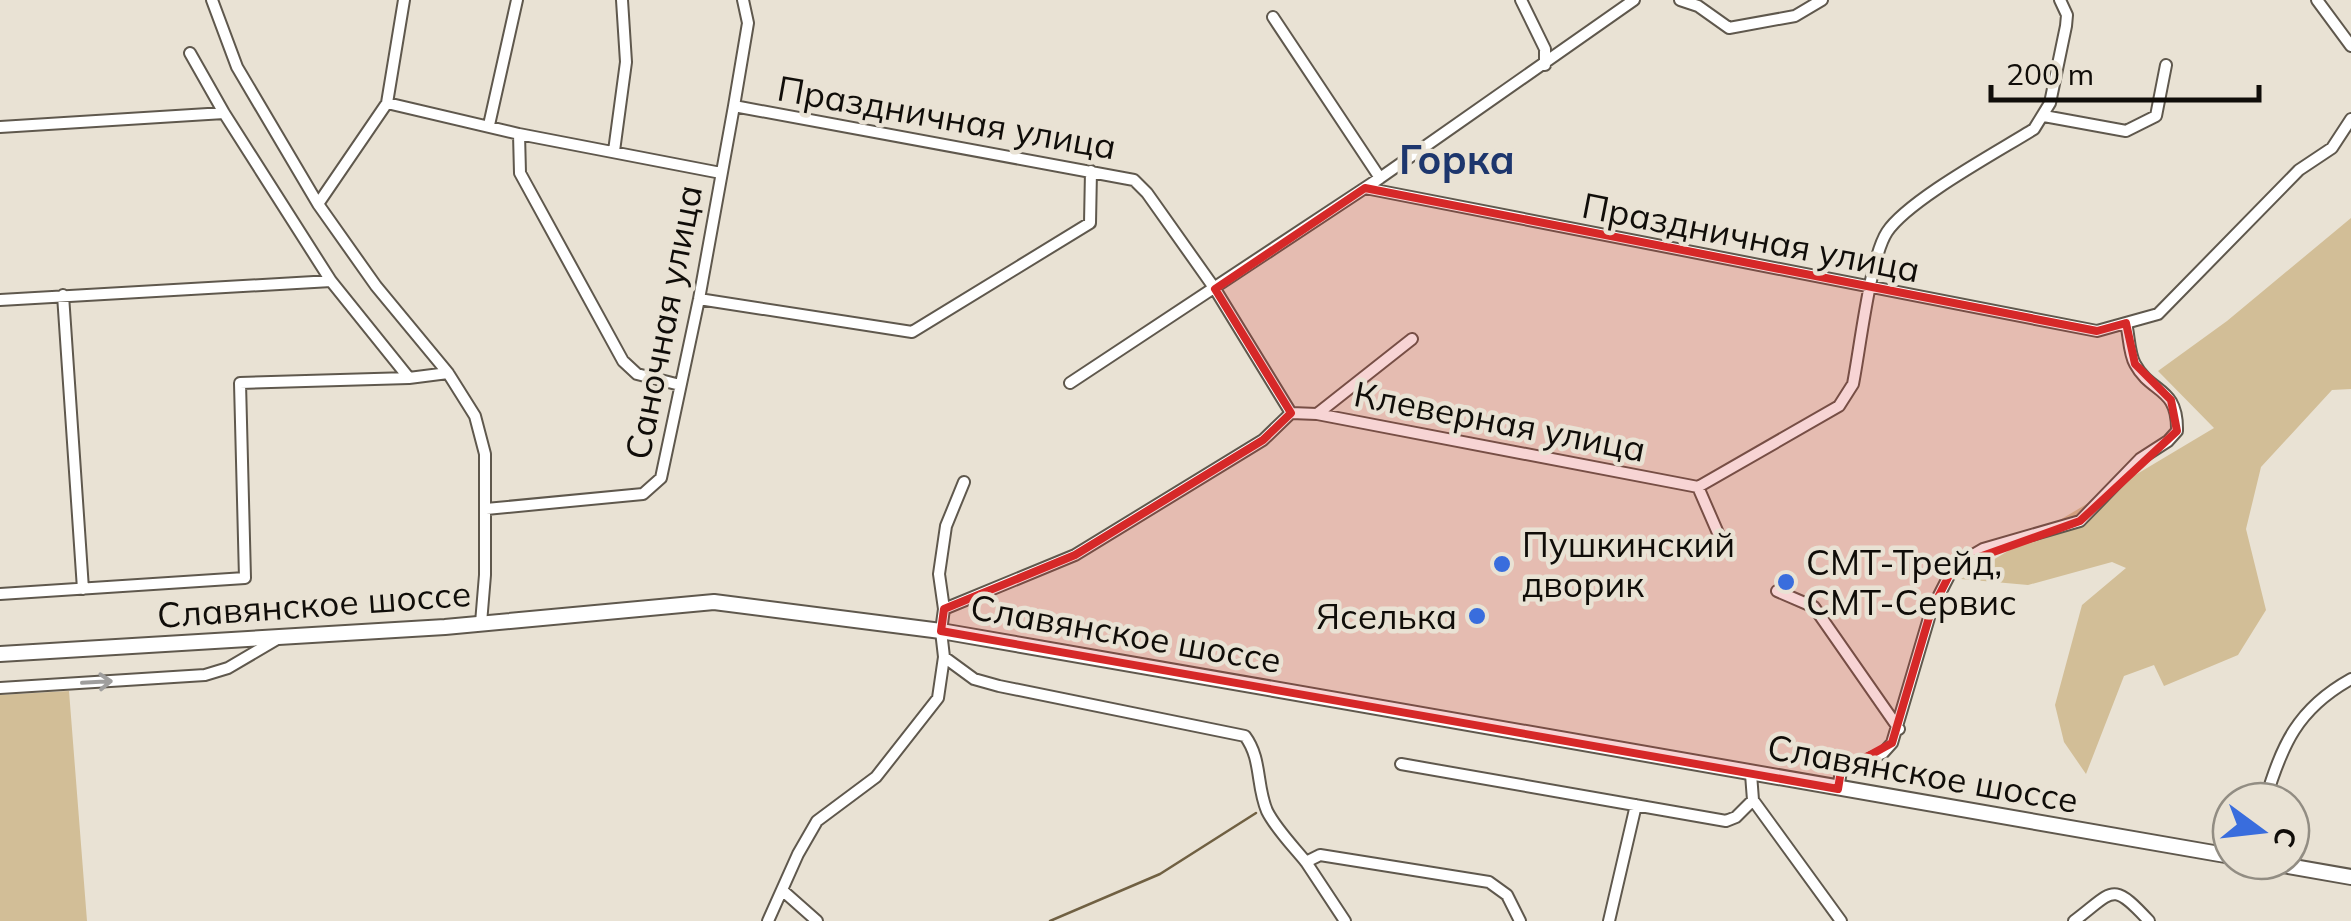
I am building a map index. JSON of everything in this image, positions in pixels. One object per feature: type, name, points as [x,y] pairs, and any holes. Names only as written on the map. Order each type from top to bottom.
[{"type":"main road","name":"Славянское шоссе","points":[[0,654],[280,638],[714,602],[940,631],[2211,853]]},
{"type":"main road","points":[[2311,869],[2351,876]]},
{"type":"street","points":[[212,0],[237,67],[318,204],[376,286],[448,373],[474,416],[484,454],[486,509],[481,623]]},
{"type":"street","points":[[318,204],[388,103],[404,0]]},
{"type":"street","points":[[488,125],[517,0]]},
{"type":"street","points":[[614,150],[626,62],[622,0]]},
{"type":"street","name":"Саночная улица","points":[[486,509],[643,494],[661,478],[700,299],[734,106],[748,23],[743,0]]},
{"type":"street","points":[[1521,0],[1545,49],[1545,66]]},
{"type":"street","points":[[1070,382],[1380,178],[1634,0]]},
{"type":"street","points":[[1680,0],[1698,6],[1730,28],[1794,16],[1822,0]]},
{"type":"street","points":[[1718,533],[1698,487],[1839,406],[1848,396],[1870,289],[1889,228],[1922,200],[2034,128],[2044,116],[2066,26],[2067,15],[2060,0]]},
{"type":"street","points":[[2317,0],[2351,46]]},
{"type":"street","points":[[1274,18],[1380,178]]},
{"type":"street","points":[[190,53],[331,281],[409,378]]},
{"type":"street","points":[[2044,116],[2126,131],[2156,116],[2166,65]]},
{"type":"street","points":[[388,103],[519,134],[721,173]]},
{"type":"street","name":"Праздничная улица","points":[[734,106],[1134,180],[1215,289],[1291,412]]},
{"type":"street","points":[[0,127],[224,113]]},
{"type":"street","points":[[1838,789],[1841,772],[1883,753],[1892,743],[1931,611],[1954,566],[1983,549],[2080,521],[2140,459],[2178,431],[2178,415],[2171,400],[2135,364],[2126,323],[2158,314],[2299,170],[2332,148],[2351,119]]},
{"type":"street","points":[[519,134],[520,173],[623,361],[637,374],[680,384]]},
{"type":"street","points":[[700,299],[912,332],[1090,223],[1090,171]]},
{"type":"street","name":"Праздничная улица","points":[[1365,188],[2097,331],[2126,323]]},
{"type":"street","points":[[0,300],[331,281]]},
{"type":"street","points":[[63,295],[83,589]]},
{"type":"street","points":[[1318,414],[1412,338]]},
{"type":"street","points":[[0,594],[245,578],[240,382],[409,378],[448,373]]},
{"type":"street","points":[[944,609],[1075,556],[1263,440],[1291,412]]},
{"type":"street","name":"Клеверная улица","points":[[1291,412],[1698,487]]},
{"type":"street","points":[[768,921],[817,821],[876,777],[938,698],[944,657],[939,574],[946,526],[964,482]]},
{"type":"street","points":[[1777,591],[1814,607],[1899,729]]},
{"type":"street","points":[[0,688],[205,675],[228,668],[280,638]]},
{"type":"street","points":[[944,657],[974,679],[999,686],[1244,736],[1255,750],[1260,792],[1269,816],[1306,862],[1345,921]]},
{"type":"street","points":[[2270,781],[2298,720],[2320,699],[2351,679]]},
{"type":"street","points":[[1401,764],[1726,821],[1753,800]]},
{"type":"street","points":[[1752,774],[1753,800],[1841,921]]},
{"type":"street","points":[[1609,921],[1636,804]]},
{"type":"street","points":[[1306,862],[1320,855],[1489,882],[1507,895],[1520,921]]},
{"type":"street","points":[[782,890],[816,921]]},
{"type":"street","points":[[2074,921],[2105,896],[2125,896],[2150,921]]},
{"type":"highlighted area","points":[[1365,188],[2097,331],[2126,323],[2135,364],[2171,400],[2177,431],[2080,521],[1954,566],[1931,611],[1892,743],[1841,771],[1838,789],[941,631],[944,609],[1075,555],[1263,440],[1291,413],[1215,289]]},
{"type":"shaded area","points":[[2351,218],[2351,389],[2332,390],[2261,467],[2246,529],[2266,610],[2238,655],[2164,686],[2154,665],[2124,676],[2086,774],[2064,742],[2055,705],[2082,605],[2126,568],[2112,562],[2028,585],[1961,579],[2214,428],[2158,371],[2227,321]]},
{"type":"shaded area","points":[[69,691],[87,921],[0,921],[0,695]]},
{"type":"waterway","points":[[1050,921],[1160,874],[1256,813]]},
{"type":"place","name":"Пушкинский дворик","points":[[1502,564]]},
{"type":"place","name":"СМТ-Трейд, СМТ-Сервис","points":[[1786,582]]},
{"type":"place","name":"Яселька","points":[[1477,616]]},
{"type":"district","name":"Горка","points":[[1457,159]]}]
